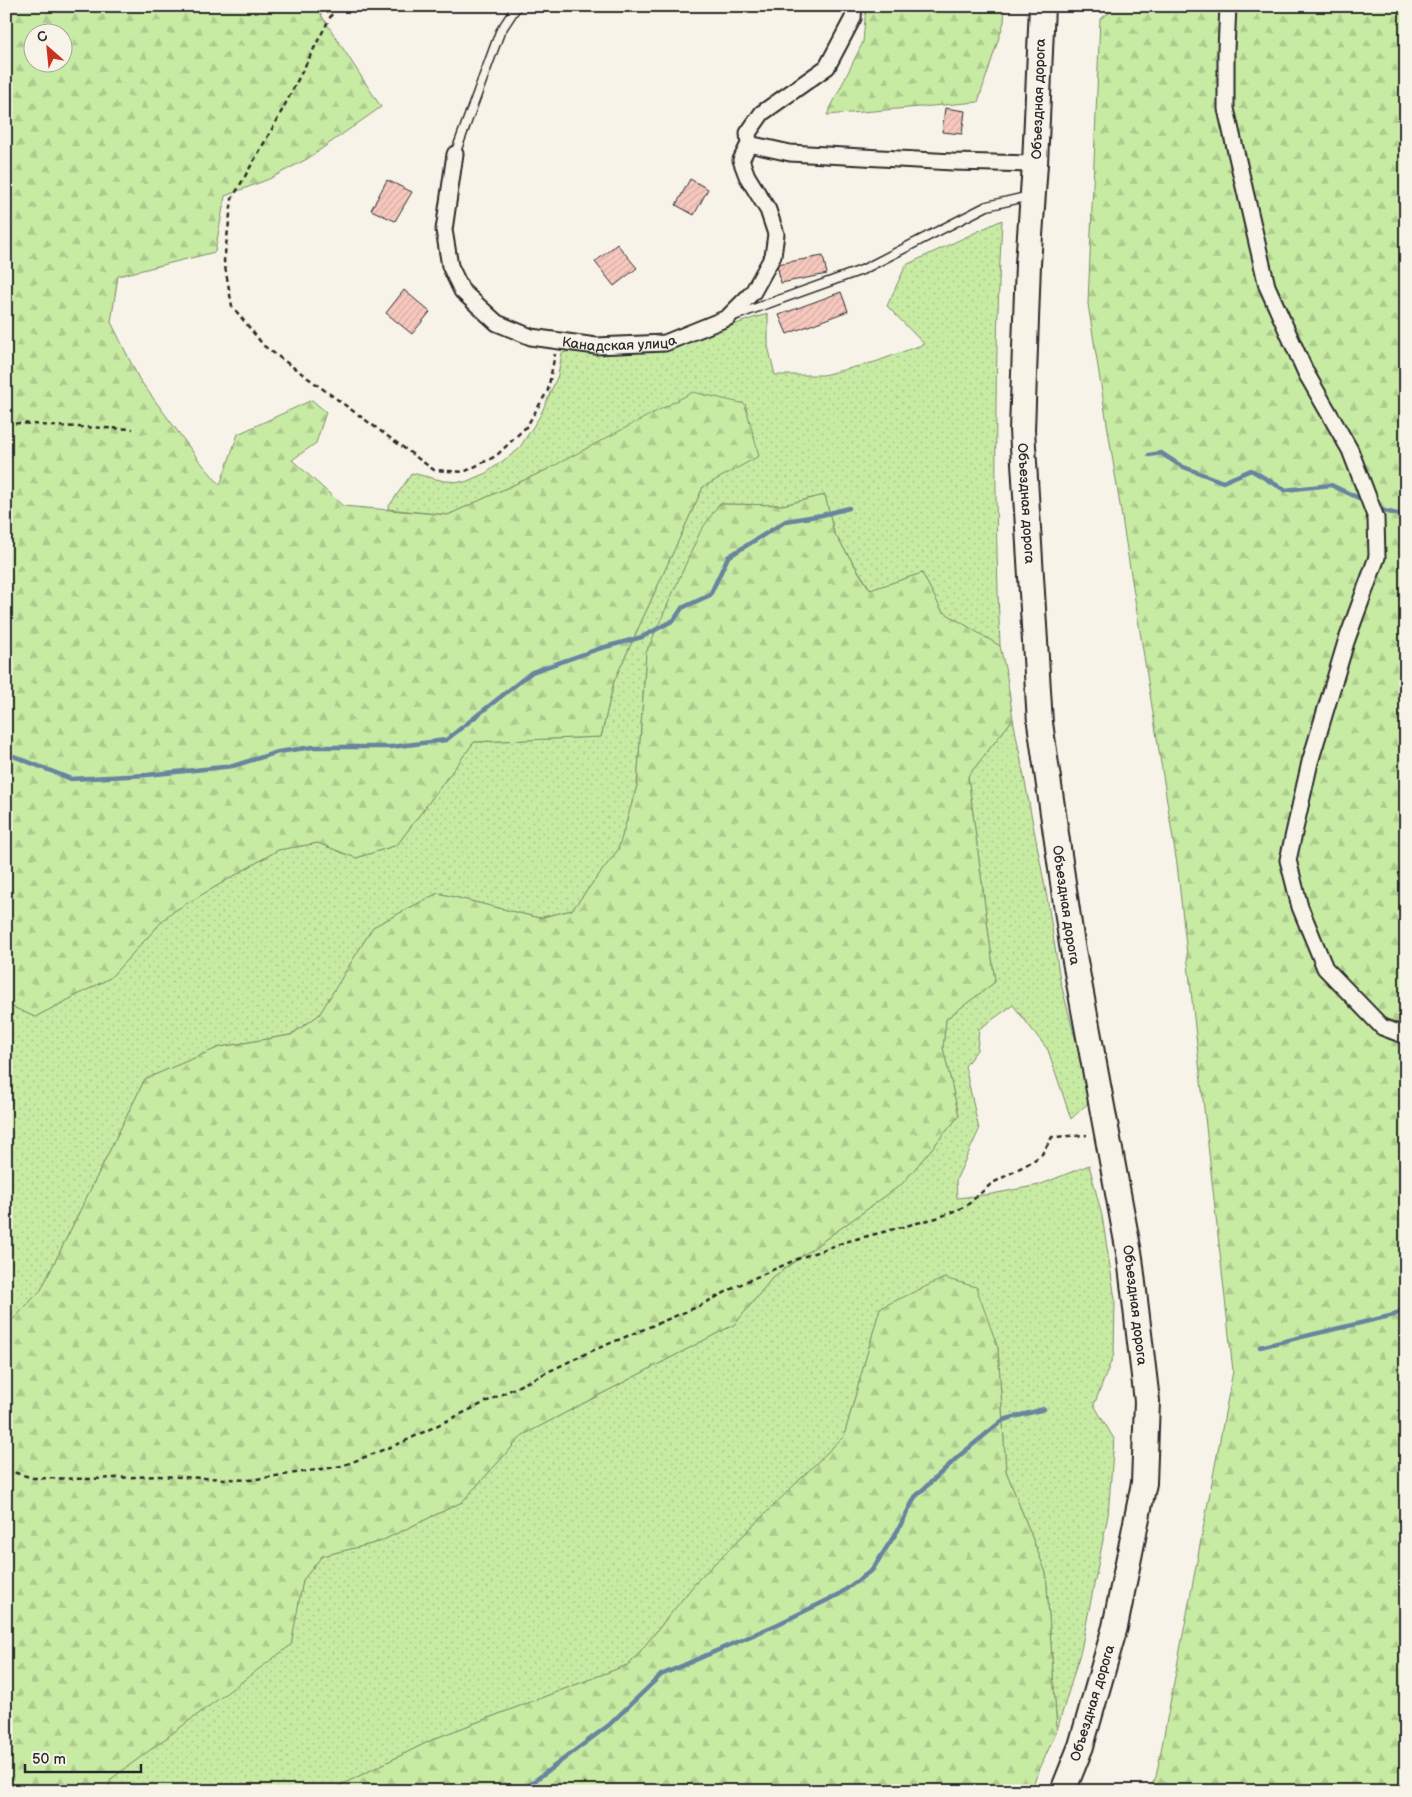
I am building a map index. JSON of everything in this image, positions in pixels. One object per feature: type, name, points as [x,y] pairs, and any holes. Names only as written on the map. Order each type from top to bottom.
[{"type":"main road","name":"Объездная дорога","points":[[1042,6],[1035,164],[1028,264],[1022,430],[1040,723],[1072,945],[1130,1258],[1147,1401],[1144,1483],[1115,1627],[1081,1746],[1063,1791]]},
{"type":"street","name":"Канадская улица","points":[[455,154],[444,230],[450,266],[462,292],[497,323],[531,337],[596,346],[665,343],[727,318],[753,292],[773,256],[776,234],[768,210],[747,176],[741,160],[749,144],[748,133],[762,113],[827,67],[852,18],[854,6]]},
{"type":"street","points":[[1228,6],[1226,109],[1267,286],[1306,373],[1350,450],[1376,518],[1377,557],[1346,642],[1313,753],[1288,860],[1300,907],[1325,968],[1382,1027],[1406,1036]]},
{"type":"street","points":[[749,144],[790,152],[953,162],[1035,164]]},
{"type":"lane","points":[[455,154],[500,32],[517,6]]},
{"type":"lane","points":[[727,318],[862,270],[987,206],[1033,195]]},
{"type":"path","points":[[336,6],[276,122],[232,199],[224,261],[232,306],[264,346],[434,470],[464,472],[496,456],[527,426],[548,390],[558,340]]},
{"type":"path","points":[[6,424],[22,423],[133,429]]},
{"type":"path","points":[[6,1470],[33,1478],[92,1479],[158,1476],[250,1480],[342,1466],[403,1442],[587,1353],[697,1306],[800,1258],[845,1242],[940,1217],[966,1206],[991,1184],[1042,1154],[1052,1137],[1107,1135]]},
{"type":"green space","points":[[6,6],[320,6],[318,10],[381,107],[307,159],[269,179],[225,196],[215,252],[118,276],[111,322],[139,379],[198,459],[220,485],[238,434],[312,400],[326,412],[316,443],[292,460],[343,506],[448,515],[544,471],[693,392],[745,404],[759,456],[703,487],[614,681],[601,737],[474,742],[397,845],[356,858],[318,843],[278,850],[169,914],[110,978],[35,1017],[6,1004]]},
{"type":"green space","points":[[866,6],[1005,6],[1004,22],[978,102],[827,115],[863,42]]},
{"type":"green space","points":[[1119,6],[1406,6],[1406,1791],[1149,1791],[1156,1777],[1233,1371],[1177,864],[1088,304],[1100,19]]},
{"type":"green space","points":[[1002,220],[997,326],[996,433],[1000,646],[942,611],[922,573],[871,590],[834,533],[825,495],[783,505],[719,504],[646,653],[637,786],[618,850],[572,910],[539,918],[438,893],[373,927],[319,1015],[290,1035],[220,1047],[145,1079],[41,1290],[6,1327],[6,1004],[35,1017],[110,978],[169,914],[278,850],[318,843],[356,858],[397,845],[474,742],[601,737],[614,681],[703,487],[759,455],[544,471],[448,515],[387,509],[412,473],[444,481],[465,482],[486,473],[518,450],[540,416],[558,375],[562,353],[634,351],[665,347],[768,314],[768,346],[775,375],[823,375],[875,362],[924,344],[887,306],[906,265]]},
{"type":"green space","points":[[825,495],[834,533],[870,590],[922,573],[942,611],[1000,646],[1007,677],[1013,719],[968,776],[995,982],[946,1019],[943,1048],[959,1116],[902,1184],[773,1277],[735,1324],[523,1435],[462,1502],[379,1542],[322,1556],[303,1580],[291,1645],[111,1779],[107,1791],[6,1791],[6,1327],[41,1290],[145,1079],[220,1047],[291,1035],[319,1015],[373,927],[438,893],[539,918],[572,910],[618,850],[637,786],[646,653],[700,532],[719,504],[783,505]]},
{"type":"green space","points":[[1013,719],[1048,903],[1060,980],[1080,1057],[1089,1102],[1071,1119],[1048,1050],[1013,1005],[979,1029],[977,1050],[965,1066],[979,1130],[956,1180],[957,1198],[992,1194],[1039,1185],[1089,1165],[1102,1216],[1115,1299],[1114,1354],[1094,1405],[1114,1439],[1108,1515],[1081,1650],[1057,1730],[1046,1573],[1006,1471],[998,1348],[880,1308],[844,1436],[698,1580],[630,1664],[436,1738],[329,1791],[107,1791],[111,1779],[290,1645],[303,1580],[322,1556],[379,1542],[462,1502],[523,1435],[735,1324],[773,1277],[902,1184],[959,1116],[943,1048],[946,1019],[995,982],[968,776]]},
{"type":"green space","points":[[944,1278],[976,1287],[998,1348],[1006,1471],[1046,1573],[1057,1730],[1030,1791],[329,1791],[436,1738],[630,1664],[698,1580],[844,1436],[880,1308]]},
{"type":"building","points":[[945,108],[965,111],[962,134],[942,132]]},
{"type":"building","points":[[690,179],[708,189],[694,215],[676,205]]},
{"type":"building","points":[[387,180],[412,192],[395,221],[371,210]]},
{"type":"building","points":[[617,244],[637,268],[614,286],[595,262]]},
{"type":"building","points":[[823,256],[827,274],[781,283],[777,264]]},
{"type":"building","points":[[404,290],[430,312],[412,334],[386,313]]},
{"type":"building","points":[[841,292],[848,311],[787,334],[779,315]]},
{"type":"waterway","points":[[1149,455],[1161,453],[1181,466],[1223,482],[1251,470],[1285,490],[1331,485],[1365,501]]},
{"type":"waterway","points":[[1376,507],[1384,511],[1406,516]]},
{"type":"waterway","points":[[6,753],[71,779],[147,775],[233,766],[278,752],[313,747],[391,747],[446,740],[532,672],[598,649],[642,637],[674,620],[682,608],[710,595],[728,557],[786,521],[849,508]]},
{"type":"waterway","points":[[1260,1347],[1394,1315],[1406,1308]]},
{"type":"waterway","points":[[523,1791],[609,1725],[661,1675],[778,1624],[838,1595],[872,1570],[898,1530],[915,1497],[959,1456],[1003,1420],[1044,1409]]}]
